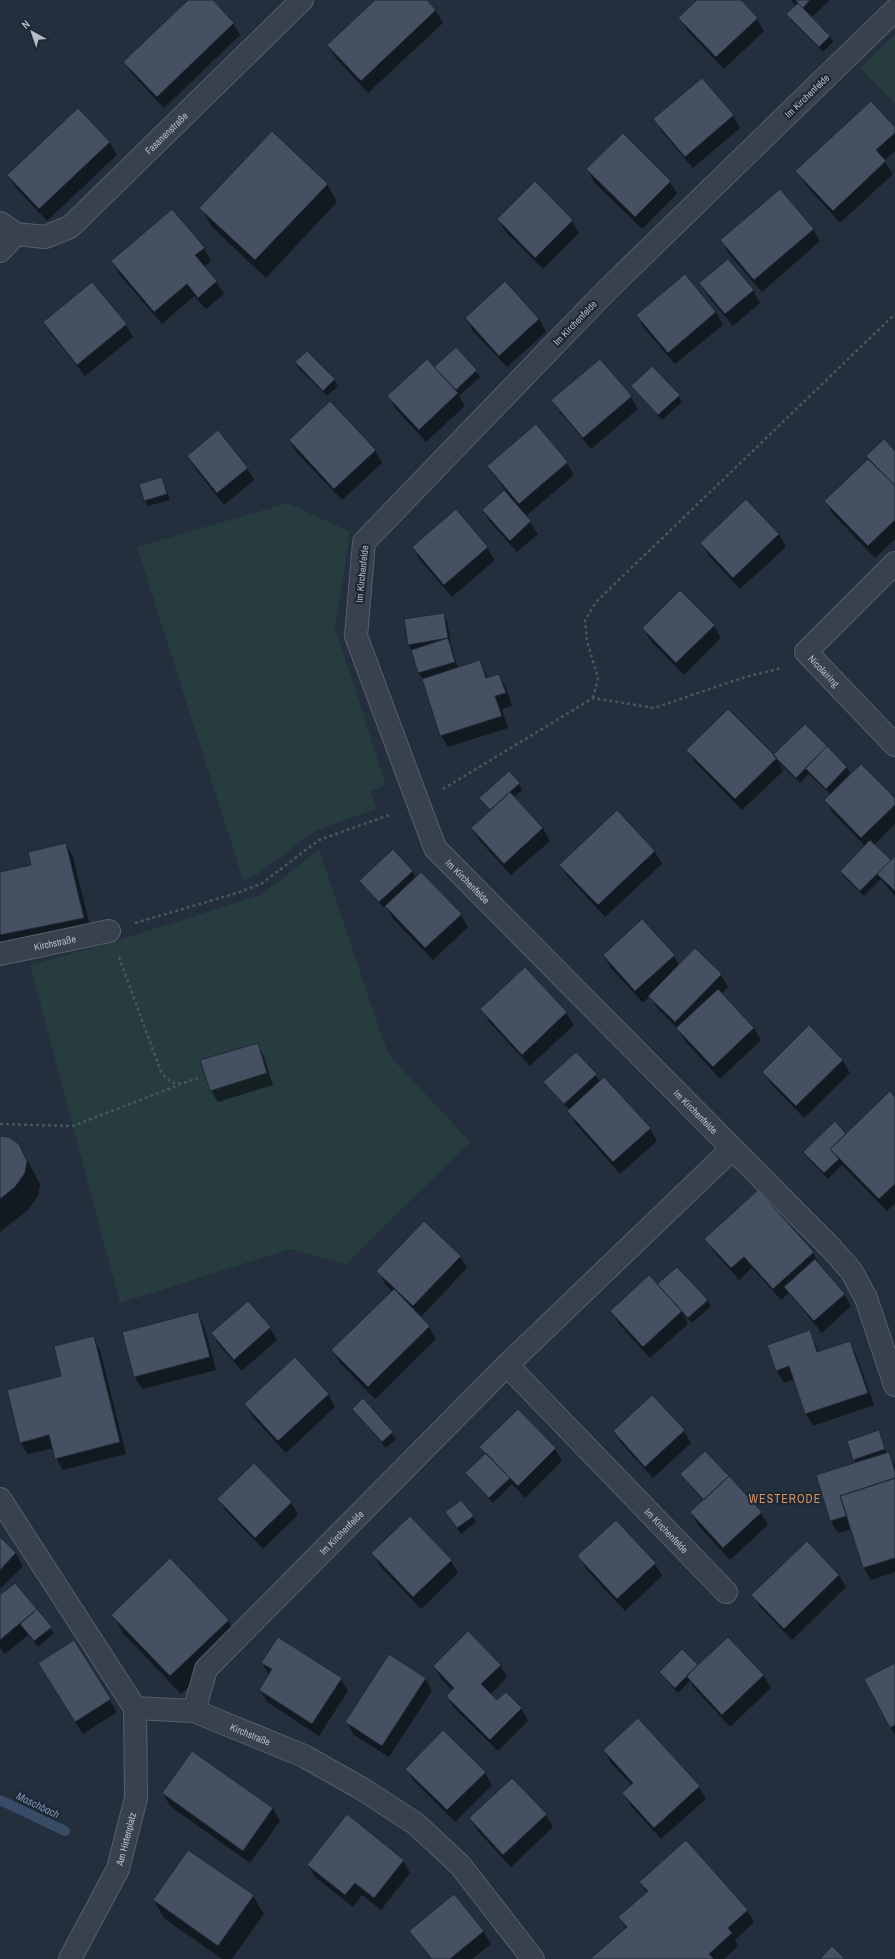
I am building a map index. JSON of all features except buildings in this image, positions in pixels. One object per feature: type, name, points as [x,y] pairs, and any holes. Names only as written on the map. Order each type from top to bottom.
[{"type":"street","name":"Fasanenstraße","points":[[8,228],[45,237],[70,227],[302,0]]},
{"type":"street","name":"Im Kirchenfelde","points":[[895,10],[606,291],[364,542],[356,636],[435,848],[833,1250],[852,1272],[866,1298],[895,1385]]},
{"type":"street","points":[[0,251],[8,228]]},
{"type":"street","name":"Nicolairing","points":[[895,564],[806,652],[895,745]]},
{"type":"street","name":"Kirchstraße","points":[[0,954],[109,931]]},
{"type":"street","name":"Im Kirchenfelde","points":[[194,1711],[206,1669],[507,1365],[732,1148]]},
{"type":"street","name":"Im Kirchenfelde","points":[[507,1365],[726,1592]]},
{"type":"street","points":[[0,1499],[135,1708]]},
{"type":"street","name":"Kirchstraße","points":[[135,1708],[194,1711],[304,1756],[364,1790],[416,1824],[460,1865],[533,1959]]},
{"type":"street","name":"Am Hirtenplatz","points":[[70,1959],[118,1869],[136,1798],[135,1708]]},
{"type":"path","points":[[593,698],[598,678],[587,641],[585,620],[596,602],[895,314]]},
{"type":"path","points":[[179,1085],[169,1082],[161,1072],[109,931],[237,893],[261,884],[319,840],[418,805],[593,698],[654,708],[745,677],[784,668],[806,652]]},
{"type":"path","points":[[0,1124],[73,1126],[198,1078]]},
{"type":"green space","points":[[895,34],[895,104],[860,68]]},
{"type":"green space","points":[[288,503],[350,532],[335,628],[386,785],[370,791],[376,809],[314,831],[258,874],[243,880],[137,547]]},
{"type":"green space","points":[[319,850],[388,1054],[470,1142],[346,1264],[290,1249],[120,1303],[30,965],[113,942],[261,895]]},
{"type":"waterway","name":"Maschbach","points":[[0,1800],[65,1831]]},
{"type":"district","name":"WESTERODE","points":[[785,1499]]}]
